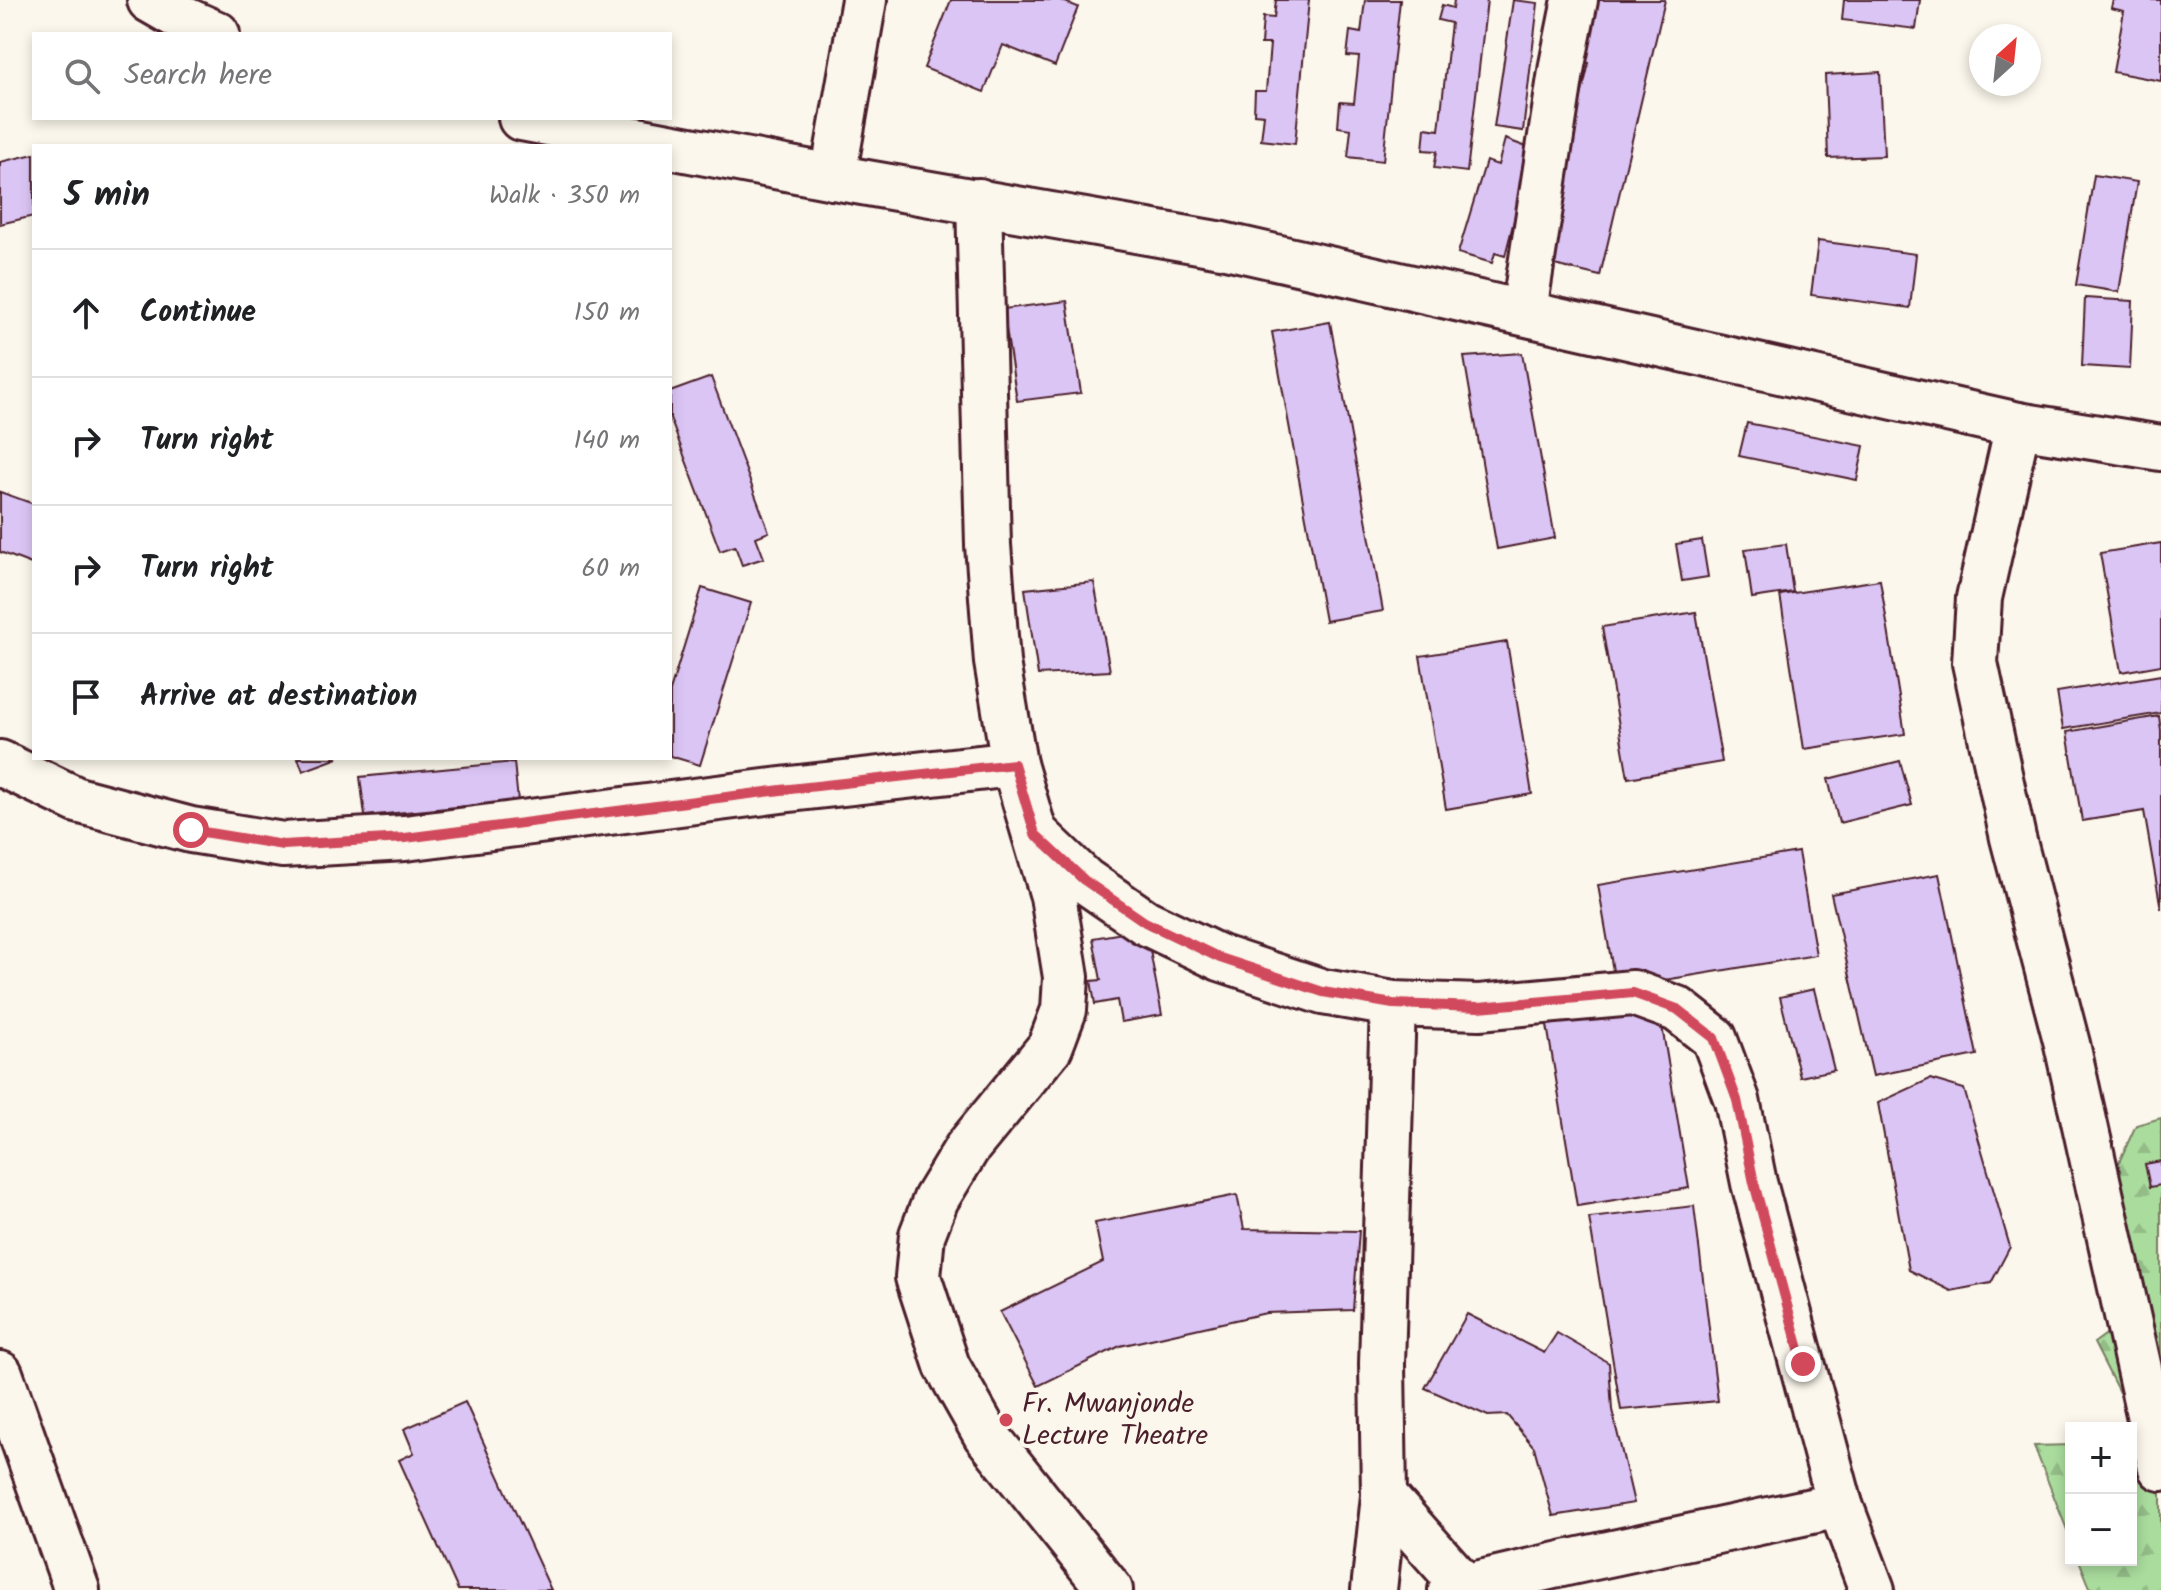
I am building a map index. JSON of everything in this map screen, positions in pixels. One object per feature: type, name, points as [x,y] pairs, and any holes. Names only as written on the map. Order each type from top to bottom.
[{"type":"main road","points":[[150,0],[212,32]]},
{"type":"main road","points":[[833,177],[864,0]]},
{"type":"main road","points":[[1524,311],[1575,0]]},
{"type":"main road","points":[[532,120],[658,144]]},
{"type":"main road","points":[[672,147],[1222,245],[2018,425],[2161,448]]},
{"type":"main road","points":[[979,201],[988,545],[997,662],[1014,764],[1053,896],[1066,977],[1064,1010],[1050,1047],[967,1148],[936,1199],[922,1235],[918,1277],[947,1366],[986,1435],[1110,1590]]},
{"type":"main road","points":[[2018,425],[1979,598],[1975,663],[2013,838],[2067,1044],[2161,1468]]},
{"type":"main road","points":[[0,763],[77,800],[191,830],[283,845],[405,838],[1014,764]]},
{"type":"main road","points":[[1035,834],[1084,880],[1145,922],[1220,958],[1323,992],[1393,1004],[1479,1007],[1633,993],[1677,1009],[1714,1038],[1737,1100],[1754,1183],[1840,1505],[1872,1590]]},
{"type":"main road","points":[[1374,1590],[1384,1496],[1382,1364],[1393,1004]]},
{"type":"main road","points":[[0,1374],[77,1590]]},
{"type":"main road","points":[[1384,1496],[1457,1588],[1840,1505]]},
{"type":"green space","points":[[2161,1118],[2161,1590],[2091,1590],[2081,1566],[2137,1566],[2137,1445],[2145,1444],[2137,1422],[2134,1422],[2094,1343],[2143,1307],[2108,1186],[2136,1125]]},
{"type":"green space","points":[[2065,1445],[2065,1525],[2034,1446]]},
{"type":"building","points":[[951,0],[1060,0],[1078,7],[1055,66],[1003,45],[984,92],[924,68]]},
{"type":"building","points":[[1276,0],[1309,0],[1295,144],[1261,140],[1264,115],[1254,114],[1255,91],[1266,91],[1270,44],[1261,44],[1263,17],[1274,18]]},
{"type":"building","points":[[1365,0],[1400,0],[1383,161],[1348,157],[1351,129],[1338,127],[1340,102],[1354,103],[1359,57],[1347,56],[1350,31],[1361,33]]},
{"type":"building","points":[[1454,0],[1487,0],[1467,172],[1434,168],[1437,151],[1423,150],[1425,128],[1439,130],[1451,23],[1438,20],[1442,5],[1453,8]]},
{"type":"building","points":[[1513,0],[1538,3],[1523,131],[1494,127]]},
{"type":"building","points":[[1587,0],[1665,0],[1600,276],[1542,262],[1589,63],[1572,58]]},
{"type":"building","points":[[1844,0],[1920,0],[1916,29],[1842,20]]},
{"type":"building","points":[[2113,0],[2161,0],[2161,81],[2113,72],[2124,11],[2111,8]]},
{"type":"building","points":[[1880,72],[1884,156],[1828,158],[1825,75]]},
{"type":"building","points":[[1505,139],[1532,149],[1505,256],[1495,253],[1492,263],[1458,253],[1486,161],[1498,165]]},
{"type":"building","points":[[32,154],[32,216],[0,224],[0,162]]},
{"type":"building","points":[[2094,175],[2137,182],[2119,292],[2076,285]]},
{"type":"building","points":[[1818,241],[1916,254],[1910,308],[1811,295]]},
{"type":"building","points":[[2085,298],[2133,301],[2130,369],[2082,366]]},
{"type":"building","points":[[1067,301],[1081,393],[1017,401],[1003,309]]},
{"type":"building","points":[[1330,322],[1383,611],[1325,621],[1272,332]]},
{"type":"building","points":[[1522,353],[1555,538],[1497,549],[1464,357]]},
{"type":"building","points":[[711,377],[769,532],[756,537],[764,558],[742,565],[735,546],[720,551],[672,423],[672,391]]},
{"type":"building","points":[[1747,423],[1864,446],[1857,480],[1739,456]]},
{"type":"building","points":[[0,492],[32,503],[32,564],[0,552]]},
{"type":"building","points":[[1702,540],[1708,577],[1682,581],[1676,544]]},
{"type":"building","points":[[2161,543],[2161,665],[2121,672],[2100,553]]},
{"type":"building","points":[[1786,544],[1793,592],[1752,598],[1745,549]]},
{"type":"building","points":[[1880,580],[1905,734],[1804,749],[1780,595]]},
{"type":"building","points":[[1094,582],[1110,671],[1038,675],[1025,589]]},
{"type":"building","points":[[702,588],[751,603],[700,765],[672,757],[672,685]]},
{"type":"building","points":[[1696,612],[1722,762],[1628,778],[1602,627]]},
{"type":"building","points":[[1507,642],[1532,794],[1446,809],[1420,656]]},
{"type":"building","points":[[2161,675],[2161,713],[2063,729],[2057,692]]},
{"type":"building","points":[[2159,716],[2161,909],[2144,811],[2082,821],[2067,732]]},
{"type":"building","points":[[299,760],[333,760],[303,771]]},
{"type":"building","points":[[1900,761],[1912,805],[1839,823],[1828,779]]},
{"type":"building","points":[[514,762],[518,801],[365,816],[360,777]]},
{"type":"building","points":[[1798,852],[1816,955],[1616,988],[1598,885]]},
{"type":"building","points":[[1939,874],[1977,1055],[1873,1076],[1831,894]]},
{"type":"building","points":[[1146,929],[1162,1015],[1121,1022],[1117,1000],[1095,1004],[1091,981],[1101,980],[1093,938]]},
{"type":"building","points":[[1814,989],[1834,1070],[1800,1077],[1780,997]]},
{"type":"building","points":[[1659,1008],[1689,1188],[1577,1206],[1547,1025]]},
{"type":"building","points":[[1930,1079],[1964,1089],[2010,1247],[1991,1283],[1951,1291],[1909,1270],[1878,1103]]},
{"type":"building","points":[[2161,1161],[2161,1185],[2150,1187],[2145,1164]]},
{"type":"building","points":[[1237,1195],[1244,1229],[1359,1231],[1353,1310],[1266,1313],[1120,1346],[1038,1386],[1000,1312],[1103,1262],[1095,1223]]},
{"type":"building","points":[[1694,1206],[1718,1401],[1621,1410],[1589,1218]]},
{"type":"building","points":[[1467,1314],[1544,1353],[1557,1333],[1609,1363],[1612,1410],[1634,1503],[1553,1516],[1534,1447],[1507,1415],[1488,1416],[1425,1388]]},
{"type":"building","points":[[465,1402],[551,1590],[458,1590],[399,1460],[414,1453],[404,1429]]},
{"type":"place","name":"Fr. Mwanjonde Lecture Theatre","points":[[1006,1420]]},
{"type":"route","points":[[191,830],[283,845],[405,838],[1014,764],[1035,834],[1084,880],[1145,922],[1220,958],[1323,992],[1393,1004],[1479,1007],[1633,993],[1677,1009],[1714,1038],[1737,1100],[1754,1183],[1803,1364]]}]
